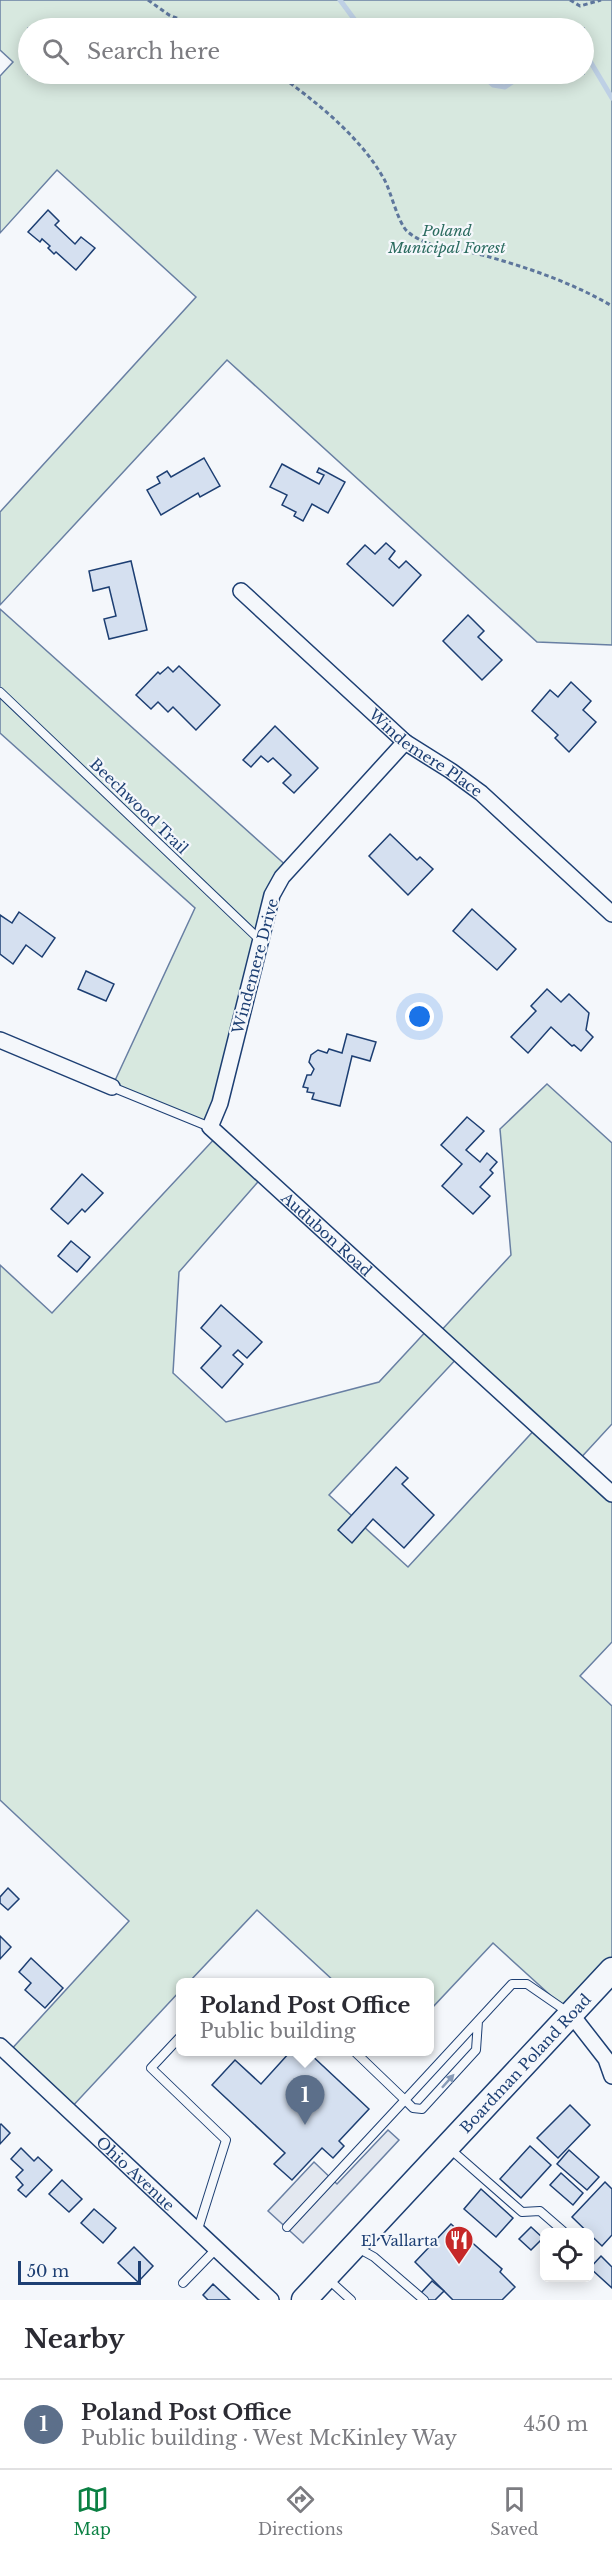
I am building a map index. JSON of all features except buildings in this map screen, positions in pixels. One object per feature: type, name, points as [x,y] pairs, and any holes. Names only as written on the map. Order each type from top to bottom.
[{"type":"main road","name":"Boardman Poland Road","points":[[304,2300],[612,1970]]},
{"type":"street","name":"Windemere Place","points":[[241,591],[405,742],[481,793],[612,914]]},
{"type":"street","name":"Windemere Drive","points":[[210,1126],[220,1103],[272,895],[282,877],[405,742]]},
{"type":"street","name":"Audubon Road","points":[[0,1040],[112,1087]]},
{"type":"street","name":"Audubon Road","points":[[210,1126],[612,1494]]},
{"type":"street","points":[[570,2014],[602,2053],[612,2076]]},
{"type":"street","name":"Ohio Avenue","points":[[0,2046],[198,2229],[271,2300]]},
{"type":"lane","name":"Beechwood Trail","points":[[0,692],[260,940]]},
{"type":"lane","name":"Audubon Road","points":[[112,1087],[210,1126]]},
{"type":"lane","points":[[287,2227],[512,1983],[527,1984],[570,2014]]},
{"type":"lane","points":[[359,2056],[413,2108],[422,2109],[476,2050],[477,2021]]},
{"type":"lane","points":[[176,2041],[151,2068],[226,2140],[198,2229]]},
{"type":"lane","points":[[443,2152],[522,2212],[540,2211],[560,2228]]},
{"type":"lane","points":[[355,2246],[375,2257],[424,2300]]},
{"type":"lane","points":[[183,2283],[217,2248]]},
{"type":"lane","points":[[326,2277],[351,2300]]},
{"type":"path","points":[[148,0],[177,18]]},
{"type":"path","points":[[570,0],[580,6],[601,0]]},
{"type":"path","points":[[290,84],[353,137],[384,178],[407,231],[436,247],[483,256],[533,271],[590,293],[612,306]]},
{"type":"green space","name":"Poland Municipal Forest","points":[[0,0],[612,0],[612,645],[537,642],[227,360],[0,605],[0,512],[196,297],[57,170],[0,233],[0,76],[13,62],[0,50]]},
{"type":"green space","points":[[0,609],[289,868],[282,877],[210,1127],[112,1087],[195,908],[0,733]]},
{"type":"green space","points":[[547,1084],[612,1143],[612,1424],[577,1462],[612,1494],[612,1642],[580,1676],[612,1706],[612,1970],[571,2014],[493,1943],[434,2006],[434,1978],[331,1978],[257,1910],[193,1978],[176,1978],[176,1995],[69,2110],[8,2053],[129,1921],[0,1800],[0,1265],[52,1313],[218,1135],[264,1175],[179,1272],[173,1373],[226,1422],[379,1382],[430,1327],[438,1334],[511,1255],[500,1129]],"holes":[[[460,1355],[538,1426],[408,1567],[329,1495]]]},
{"type":"shaded area","points":[[388,2130],[399,2140],[303,2243],[268,2211],[314,2162],[337,2184]]},
{"type":"waterway","points":[[340,0],[353,18]]},
{"type":"waterway","points":[[594,68],[612,98]]},
{"type":"waterway","points":[[492,84],[505,87],[509,84]]},
{"type":"place","name":"Poland Post Office","points":[[305,2125]]},
{"type":"place","name":"El Vallarta","points":[[459,2266]]}]
